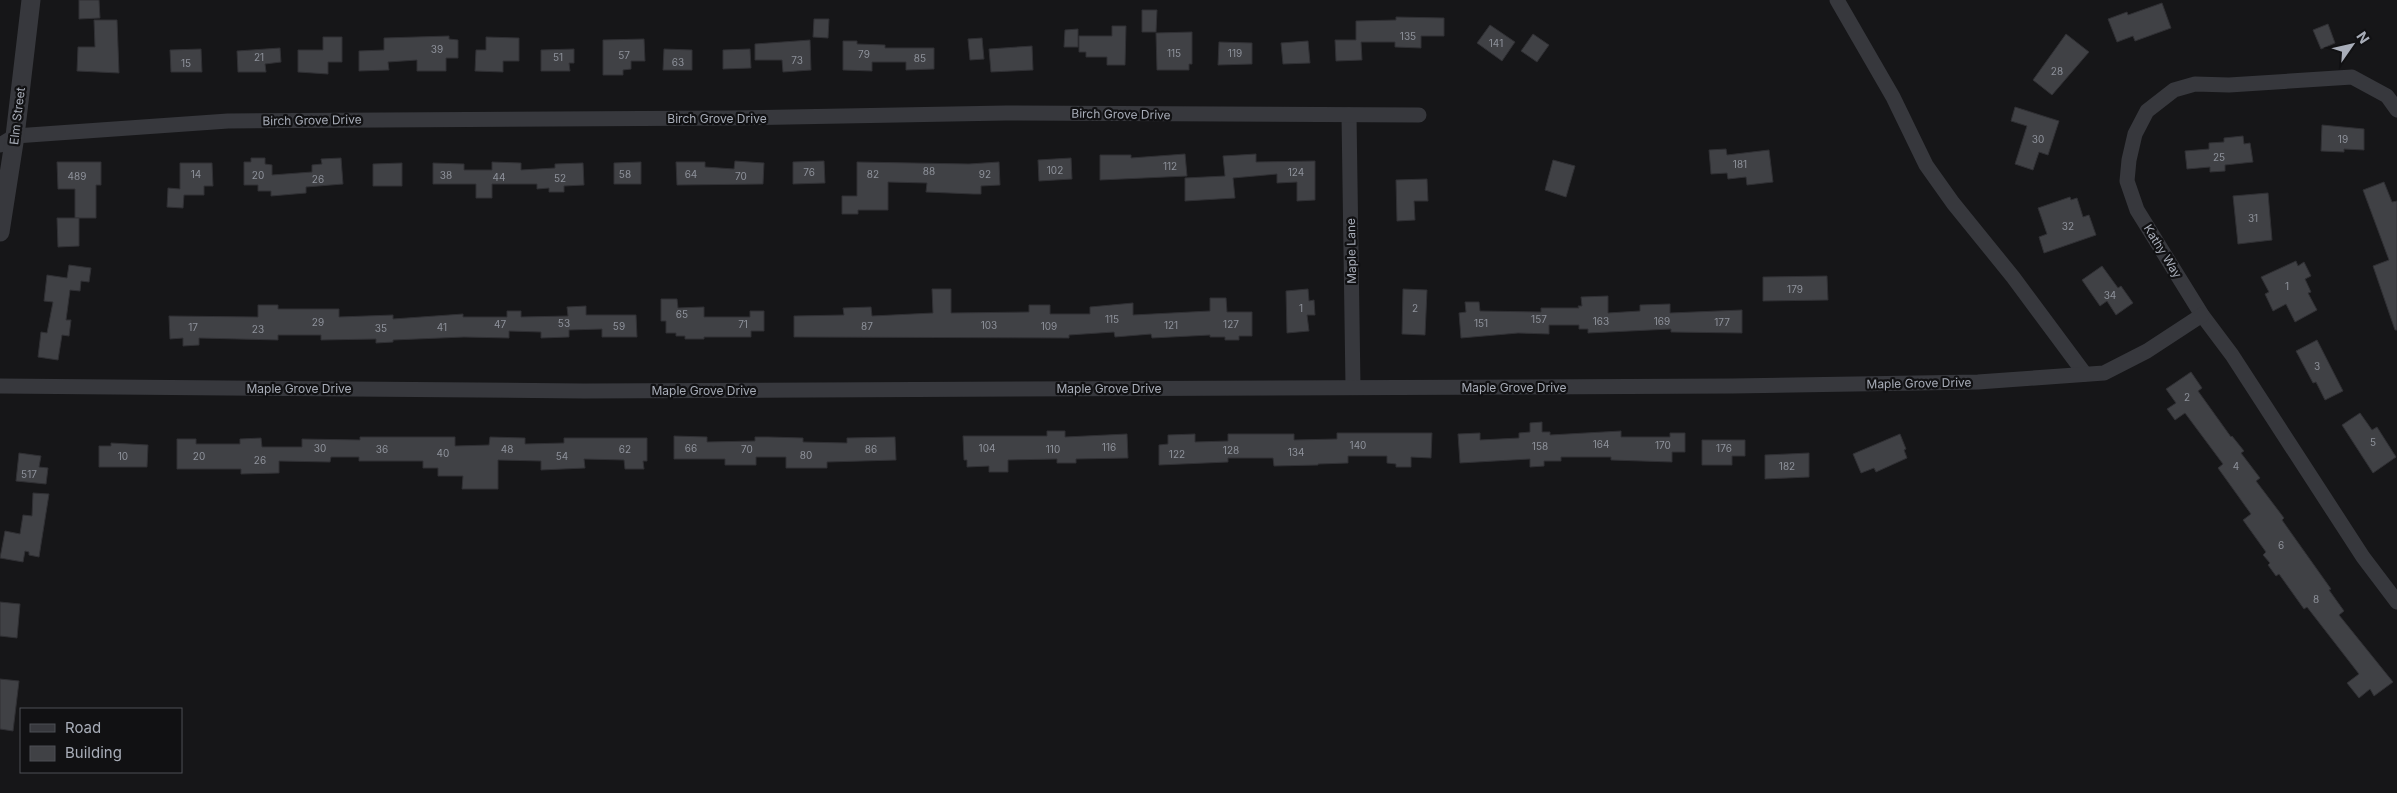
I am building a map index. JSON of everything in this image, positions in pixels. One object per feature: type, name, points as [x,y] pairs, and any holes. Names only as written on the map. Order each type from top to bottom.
[{"type":"street","name":"Elm Street","points":[[0,232],[7,140],[31,0]]},
{"type":"street","points":[[1837,0],[1893,97],[1926,165],[1953,203],[2014,277],[2085,374]]},
{"type":"street","name":"Kathy Way","points":[[2397,110],[2386,96],[2352,77],[2229,85],[2195,84],[2174,90],[2147,111],[2135,134],[2129,160],[2128,181],[2137,210],[2202,315],[2232,355],[2363,557],[2397,602]]},
{"type":"street","name":"Birch Grove Drive","points":[[7,140],[228,121],[731,118],[1006,113],[1419,115]]},
{"type":"street","name":"Maple Lane","points":[[1349,115],[1353,387]]},
{"type":"street","name":"Maple Grove Drive","points":[[0,386],[574,390],[1978,382],[2104,373],[2147,351],[2202,315]]},
{"type":"building","points":[[79,0],[99,0],[100,18],[79,19]]},
{"type":"building","points":[[2162,3],[2171,28],[2135,41],[2133,36],[2117,42],[2108,19],[2127,12],[2128,15]]},
{"type":"building","points":[[1142,10],[1157,10],[1156,32],[1142,32]]},
{"type":"building","points":[[1396,17],[1444,18],[1444,36],[1421,36],[1421,48],[1395,47],[1395,42],[1361,42],[1362,60],[1336,61],[1335,40],[1356,40],[1356,21],[1396,20]]},
{"type":"building","points":[[814,19],[829,19],[828,38],[813,37]]},
{"type":"building","points":[[94,20],[117,20],[119,73],[77,71],[78,47],[95,47]]},
{"type":"building","points":[[2328,24],[2335,43],[2321,49],[2313,30]]},
{"type":"building","points":[[1490,25],[1515,42],[1502,61],[1477,43]]},
{"type":"building","points":[[1112,26],[1126,26],[1125,65],[1107,65],[1107,57],[1086,57],[1086,52],[1079,52],[1079,36],[1112,36]]},
{"type":"building","points":[[1078,29],[1078,47],[1064,47],[1065,30]]},
{"type":"building","points":[[1192,32],[1192,64],[1189,64],[1189,70],[1157,70],[1156,33]]},
{"type":"building","points":[[1533,34],[1549,45],[1537,62],[1521,51]]},
{"type":"building","points":[[2066,34],[2089,52],[2052,95],[2033,80]]},
{"type":"building","points":[[449,36],[449,39],[458,40],[458,58],[446,58],[446,71],[417,71],[417,60],[388,62],[389,70],[359,71],[359,51],[384,50],[384,38]]},
{"type":"building","points":[[323,37],[342,37],[342,62],[328,62],[328,74],[298,72],[298,50],[323,50]]},
{"type":"building","points":[[486,37],[519,38],[519,61],[503,61],[503,72],[475,71],[476,50],[486,50]]},
{"type":"building","points":[[982,38],[984,59],[970,60],[968,39]]},
{"type":"building","points":[[644,39],[645,61],[631,61],[631,69],[623,70],[623,75],[603,75],[603,40]]},
{"type":"building","points":[[810,40],[811,70],[783,72],[782,60],[755,60],[755,44]]},
{"type":"building","points":[[843,41],[857,41],[857,44],[885,45],[885,48],[934,48],[934,69],[906,70],[906,62],[872,62],[872,71],[843,70]]},
{"type":"building","points":[[1308,41],[1310,63],[1283,64],[1281,43]]},
{"type":"building","points":[[1219,42],[1252,43],[1252,64],[1218,65]]},
{"type":"building","points":[[1032,46],[1033,70],[991,72],[989,49]]},
{"type":"building","points":[[280,48],[281,62],[265,64],[266,72],[238,72],[237,51]]},
{"type":"building","points":[[201,49],[202,72],[171,72],[170,50]]},
{"type":"building","points":[[574,49],[574,63],[569,63],[570,71],[541,71],[541,50]]},
{"type":"building","points":[[664,49],[692,50],[692,70],[663,70]]},
{"type":"building","points":[[750,49],[751,68],[723,69],[723,50]]},
{"type":"building","points":[[2015,107],[2059,121],[2048,155],[2039,152],[2033,170],[2015,164],[2027,126],[2011,121]]},
{"type":"building","points":[[2322,125],[2364,129],[2364,150],[2344,149],[2344,152],[2321,151]]},
{"type":"building","points":[[2243,136],[2244,144],[2250,143],[2253,162],[2225,165],[2225,171],[2210,172],[2210,167],[2187,169],[2185,151],[2209,149],[2209,143],[2224,142],[2224,138]]},
{"type":"building","points":[[1726,149],[1727,155],[1769,150],[1773,182],[1747,185],[1746,177],[1728,179],[1727,173],[1711,174],[1709,150]]},
{"type":"building","points":[[1185,154],[1187,176],[1100,180],[1100,155],[1131,155],[1131,158]]},
{"type":"building","points":[[1256,154],[1256,162],[1315,161],[1315,200],[1297,201],[1297,182],[1277,183],[1277,174],[1233,178],[1235,198],[1185,201],[1185,178],[1225,176],[1223,156]]},
{"type":"building","points":[[251,158],[265,158],[265,164],[272,165],[272,175],[312,172],[312,165],[322,164],[321,159],[341,158],[343,184],[306,187],[306,193],[271,196],[271,191],[258,191],[258,185],[244,185],[244,162],[251,162]]},
{"type":"building","points":[[1071,158],[1072,179],[1039,181],[1038,160]]},
{"type":"building","points":[[1553,160],[1575,166],[1566,197],[1545,190]]},
{"type":"building","points":[[735,161],[764,163],[763,184],[677,185],[676,162],[705,162],[705,167],[734,169]]},
{"type":"building","points":[[824,161],[825,183],[793,184],[793,162]]},
{"type":"building","points":[[57,162],[101,162],[101,185],[96,185],[96,218],[75,218],[75,189],[58,189]]},
{"type":"building","points":[[492,162],[521,163],[521,170],[555,168],[555,164],[583,163],[584,185],[564,186],[564,192],[549,192],[549,188],[537,189],[537,184],[492,184],[492,198],[476,198],[476,184],[433,184],[433,163],[464,164],[464,170],[492,170]]},
{"type":"building","points":[[641,162],[641,184],[614,184],[614,163]]},
{"type":"building","points":[[857,162],[969,164],[999,162],[1000,185],[981,186],[981,194],[973,194],[926,192],[927,183],[888,182],[888,210],[858,210],[858,214],[842,214],[842,196],[857,196]]},
{"type":"building","points":[[180,163],[212,163],[213,186],[204,186],[204,195],[184,195],[183,208],[167,207],[168,188],[180,189]]},
{"type":"building","points":[[402,163],[402,186],[373,186],[373,164]]},
{"type":"building","points":[[1427,179],[1428,201],[1414,201],[1415,220],[1397,221],[1396,180]]},
{"type":"building","points":[[2384,182],[2392,202],[2397,201],[2397,330],[2395,330],[2373,266],[2389,260],[2363,190]]},
{"type":"building","points":[[2268,193],[2272,240],[2238,244],[2233,196]]},
{"type":"building","points":[[2070,197],[2071,200],[2077,198],[2083,217],[2089,215],[2096,235],[2044,253],[2039,237],[2047,234],[2038,208]]},
{"type":"building","points":[[57,218],[79,218],[79,246],[58,247]]},
{"type":"building","points":[[2296,261],[2298,266],[2304,262],[2311,276],[2305,279],[2311,292],[2308,293],[2317,310],[2295,322],[2286,304],[2273,311],[2265,294],[2269,292],[2261,277]]},
{"type":"building","points":[[69,265],[91,268],[89,282],[81,281],[80,291],[70,290],[66,320],[71,320],[69,336],[62,335],[58,360],[38,357],[41,332],[47,333],[53,302],[44,301],[47,275],[67,278]]},
{"type":"building","points":[[2102,266],[2118,288],[2121,286],[2133,303],[2116,315],[2107,301],[2100,306],[2082,280]]},
{"type":"building","points":[[1827,276],[1828,300],[1763,301],[1763,277]]},
{"type":"building","points":[[932,289],[951,289],[951,313],[1029,312],[1029,305],[1050,305],[1050,314],[1090,314],[1090,307],[1133,303],[1133,315],[1210,311],[1210,298],[1226,298],[1227,312],[1252,312],[1252,336],[1239,336],[1239,340],[1225,340],[1225,337],[1210,337],[1210,335],[1152,338],[1151,334],[1115,337],[1114,332],[1069,335],[1069,338],[794,337],[794,316],[844,315],[843,308],[871,307],[872,316],[933,313]]},
{"type":"building","points":[[1308,289],[1309,301],[1314,300],[1315,315],[1307,315],[1309,331],[1287,333],[1286,291]]},
{"type":"building","points":[[1403,289],[1427,290],[1425,335],[1402,334]]},
{"type":"building","points":[[1608,296],[1608,313],[1640,311],[1640,305],[1670,304],[1670,313],[1742,310],[1742,333],[1671,332],[1671,329],[1588,333],[1588,329],[1579,329],[1579,325],[1549,325],[1549,334],[1518,333],[1461,338],[1459,313],[1466,312],[1465,302],[1479,302],[1480,311],[1541,312],[1541,308],[1579,308],[1578,306],[1582,306],[1581,297]]},
{"type":"building","points":[[661,299],[677,299],[678,308],[704,307],[704,317],[750,317],[750,311],[764,311],[764,331],[751,331],[751,337],[685,339],[685,336],[676,336],[676,333],[666,333],[666,321],[661,321]]},
{"type":"building","points":[[258,305],[278,305],[278,309],[339,309],[339,317],[393,315],[393,319],[463,314],[463,317],[507,317],[507,311],[521,311],[521,317],[568,316],[567,307],[586,306],[586,315],[636,315],[637,337],[602,337],[602,329],[569,330],[569,337],[541,338],[541,332],[509,331],[509,338],[464,337],[393,340],[393,342],[376,343],[376,339],[321,340],[321,335],[278,335],[278,340],[199,338],[199,345],[183,346],[183,338],[170,339],[169,316],[258,317]]},
{"type":"building","points":[[2317,340],[2343,391],[2325,400],[2316,382],[2313,383],[2296,351]]},
{"type":"building","points":[[2191,372],[2202,388],[2198,391],[2231,437],[2244,451],[2241,453],[2260,478],[2256,481],[2284,518],[2282,520],[2331,589],[2329,590],[2344,611],[2339,615],[2393,682],[2374,696],[2370,689],[2359,698],[2347,683],[2359,674],[2307,607],[2304,609],[2279,574],[2276,576],[2268,565],[2270,563],[2263,555],[2266,552],[2243,520],[2251,514],[2218,468],[2223,464],[2185,413],[2175,420],[2167,409],[2176,403],[2166,389]]},
{"type":"building","points":[[2360,413],[2372,430],[2377,427],[2396,457],[2373,473],[2342,425]]},
{"type":"building","points":[[1542,422],[1542,432],[1550,432],[1550,435],[1621,431],[1621,437],[1670,437],[1670,433],[1685,433],[1685,452],[1672,452],[1672,462],[1611,460],[1611,457],[1561,457],[1561,461],[1544,461],[1544,466],[1530,467],[1530,459],[1460,463],[1458,434],[1480,433],[1480,440],[1519,438],[1519,433],[1530,432],[1530,423]]},
{"type":"building","points":[[1047,431],[1065,431],[1065,437],[1127,434],[1128,458],[1076,459],[1076,463],[1057,463],[1057,459],[1008,460],[1008,472],[989,472],[989,466],[967,467],[967,460],[964,460],[963,436],[1047,436]]},
{"type":"building","points":[[1337,433],[1432,433],[1431,458],[1411,457],[1411,467],[1396,467],[1396,464],[1387,463],[1387,456],[1348,456],[1348,463],[1318,465],[1274,466],[1273,458],[1228,458],[1228,462],[1159,465],[1159,445],[1168,444],[1168,435],[1195,434],[1195,442],[1228,441],[1228,434],[1294,434],[1294,440],[1337,439]]},
{"type":"building","points":[[1900,434],[1906,449],[1904,450],[1907,458],[1876,472],[1874,468],[1861,473],[1853,454]]},
{"type":"building","points":[[674,436],[707,437],[707,442],[755,441],[755,437],[769,437],[803,438],[803,442],[847,443],[847,438],[895,437],[896,460],[827,462],[827,468],[786,468],[786,457],[756,457],[756,465],[725,465],[725,459],[674,459]]},
{"type":"building","points":[[360,437],[455,437],[455,446],[489,445],[490,437],[525,438],[525,444],[564,443],[564,438],[647,438],[647,461],[643,461],[644,469],[625,469],[624,460],[584,459],[585,468],[541,470],[541,461],[498,460],[498,489],[462,489],[463,476],[438,476],[438,468],[423,468],[423,461],[359,461],[359,457],[331,457],[330,462],[279,461],[279,473],[241,474],[241,469],[177,469],[177,439],[196,439],[196,444],[240,444],[240,439],[261,438],[262,447],[302,447],[302,439],[360,440]]},
{"type":"building","points":[[1702,440],[1745,440],[1745,456],[1732,456],[1732,465],[1702,465]]},
{"type":"building","points":[[111,443],[148,445],[147,467],[99,467],[99,446],[111,446]]},
{"type":"building","points":[[19,453],[41,456],[39,467],[48,468],[46,484],[16,481]]},
{"type":"building","points":[[1809,453],[1809,477],[1765,479],[1765,455]]},
{"type":"building","points":[[33,493],[49,494],[39,557],[29,555],[29,552],[25,551],[23,562],[0,558],[5,531],[20,534],[23,515],[32,516]]},
{"type":"building","points":[[0,602],[20,604],[17,638],[0,636]]},
{"type":"building","points":[[0,679],[19,681],[13,731],[0,729]]}]
